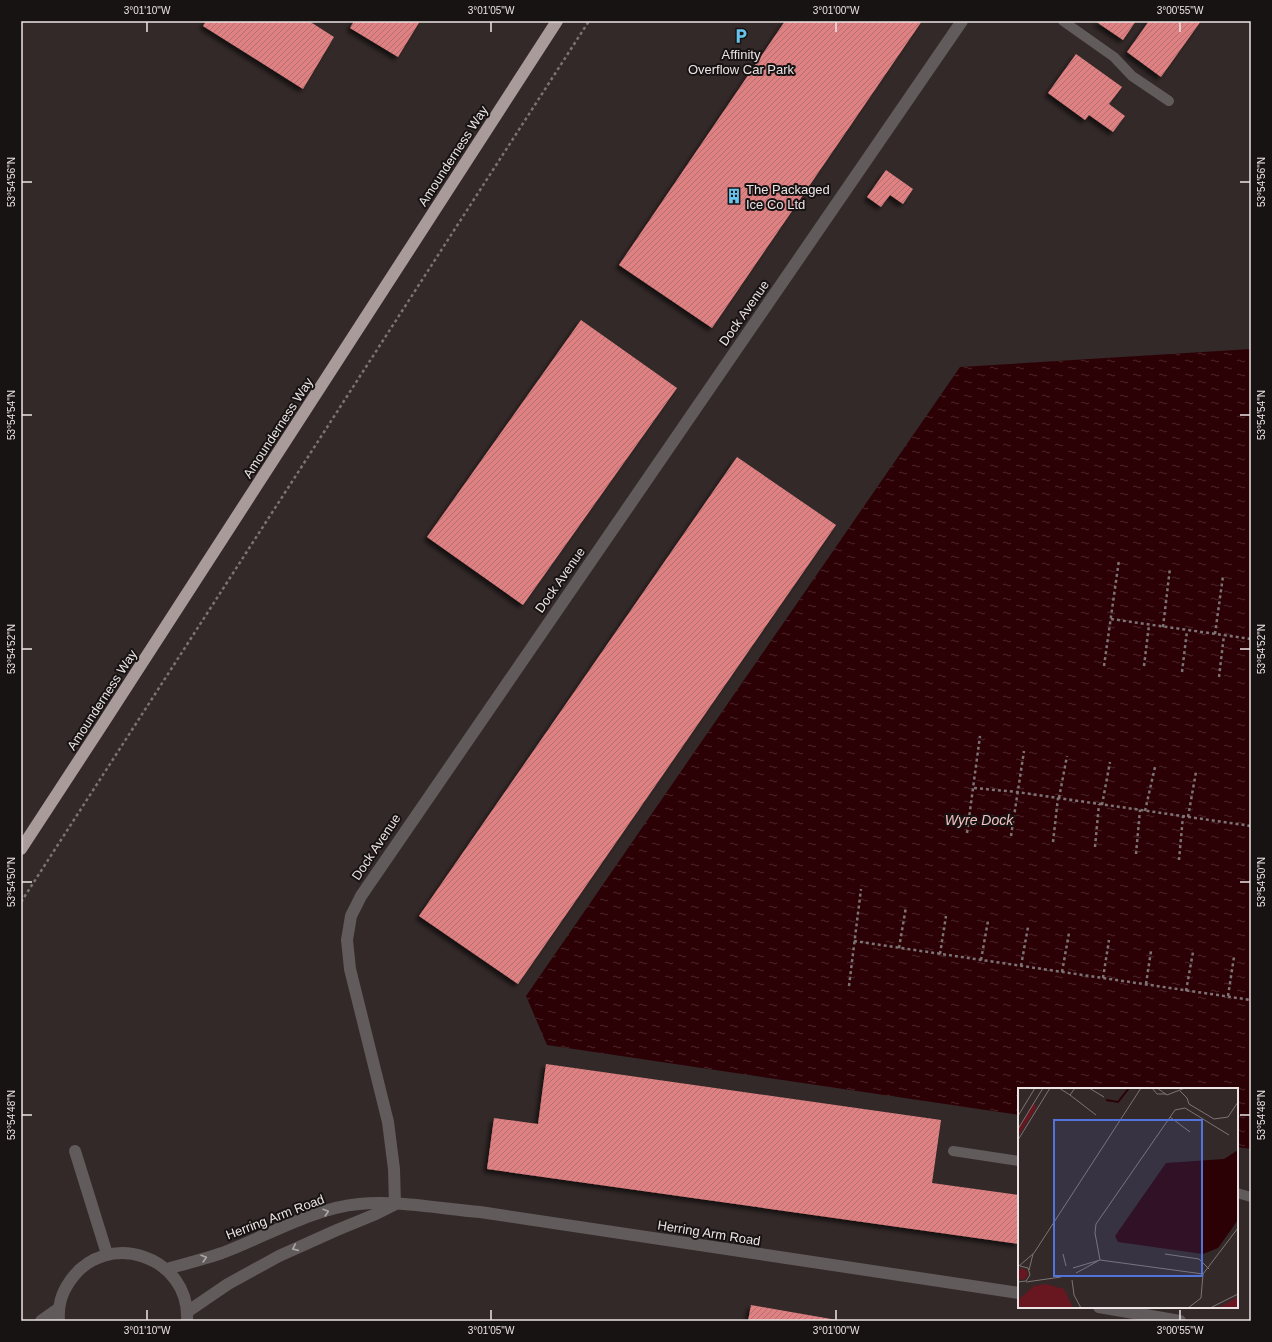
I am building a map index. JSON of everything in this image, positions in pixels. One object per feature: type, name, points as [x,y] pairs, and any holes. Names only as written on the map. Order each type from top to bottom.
[{"type":"highway","name":"Amounderness Way","points":[[21,849],[557,21]]},
{"type":"street","name":"Dock Avenue","points":[[395,1204],[394,1169],[388,1122],[350,969],[348,940],[351,916],[361,896],[962,21]]},
{"type":"street","points":[[75,1151],[107,1254]]},
{"type":"street","name":"Herring Arm Road","points":[[167,1270],[222,1253],[329,1210],[359,1204],[395,1204],[487,1214],[1018,1293]]},
{"type":"street","points":[[41,1321],[59,1315],[62,1293],[76,1273],[90,1262],[107,1254],[132,1254],[151,1259],[167,1270],[180,1286],[187,1317],[228,1284],[279,1256],[376,1214],[395,1204]]},
{"type":"street","points":[[1105,1308],[1180,1321]]},
{"type":"lane","points":[[1063,21],[1114,57],[1132,76],[1169,101]]},
{"type":"lane","points":[[953,1152],[1018,1161]]},
{"type":"lane","points":[[1238,1193],[1251,1196]]},
{"type":"path","points":[[21,902],[589,21]]},
{"type":"path","points":[[1104,666],[1119,560]]},
{"type":"path","points":[[1163,627],[1170,568]]},
{"type":"path","points":[[1215,634],[1222,576]]},
{"type":"path","points":[[1111,619],[1251,639]]},
{"type":"path","points":[[1144,666],[1149,625]]},
{"type":"path","points":[[1182,672],[1187,631]]},
{"type":"path","points":[[1218,677],[1224,635]]},
{"type":"path","points":[[967,833],[980,736]]},
{"type":"path","points":[[1012,836],[1024,751]]},
{"type":"path","points":[[1053,842],[1067,756]]},
{"type":"path","points":[[1095,847],[1100,804],[1110,762]]},
{"type":"path","points":[[1145,811],[1155,767]]},
{"type":"path","points":[[1188,817],[1196,772]]},
{"type":"path","points":[[974,788],[1017,792],[1251,826]]},
{"type":"path","points":[[1136,854],[1140,810]]},
{"type":"path","points":[[1179,860],[1183,816]]},
{"type":"path","points":[[849,986],[861,888]]},
{"type":"path","points":[[899,948],[906,907]]},
{"type":"path","points":[[940,954],[946,916]]},
{"type":"path","points":[[981,960],[988,921]]},
{"type":"path","points":[[1021,966],[1028,927]]},
{"type":"path","points":[[1062,972],[1068,933]]},
{"type":"path","points":[[1103,978],[1109,940]]},
{"type":"path","points":[[854,941],[1251,1000]]},
{"type":"path","points":[[1146,984],[1151,951]]},
{"type":"path","points":[[1186,991],[1193,952]]},
{"type":"path","points":[[1228,996],[1234,957]]},
{"type":"water","name":"Wyre Dock","points":[[1251,349],[1251,1149],[1238,1147],[1238,1088],[1018,1088],[1018,1115],[547,1045],[526,996],[960,367]]},
{"type":"building","points":[[206,21],[309,21],[334,37],[303,89],[203,26]]},
{"type":"building","points":[[354,21],[420,21],[398,57],[350,28]]},
{"type":"building","name":"The Packaged Ice Co Ltd","points":[[785,21],[922,21],[712,328],[619,265]]},
{"type":"building","points":[[1095,21],[1136,21],[1123,40]]},
{"type":"building","points":[[1149,21],[1201,21],[1161,77],[1127,52]]},
{"type":"building","points":[[1076,54],[1122,87],[1109,104],[1125,116],[1113,132],[1089,115],[1085,120],[1048,93]]},
{"type":"building","points":[[886,170],[913,189],[903,204],[890,195],[881,207],[867,197]]},
{"type":"building","points":[[581,320],[677,388],[523,605],[427,537]]},
{"type":"building","points":[[737,457],[836,525],[518,984],[419,916]]},
{"type":"building","points":[[546,1064],[941,1120],[932,1183],[1018,1195],[1018,1244],[487,1169],[494,1118],[538,1124]]},
{"type":"building","points":[[751,1305],[837,1320],[837,1321],[748,1321]]},
{"type":"place","name":"Affinity Overflow Car Park","points":[[741,36]]},
{"type":"place","name":"The Packaged Ice Co Ltd","points":[[734,196]]}]
